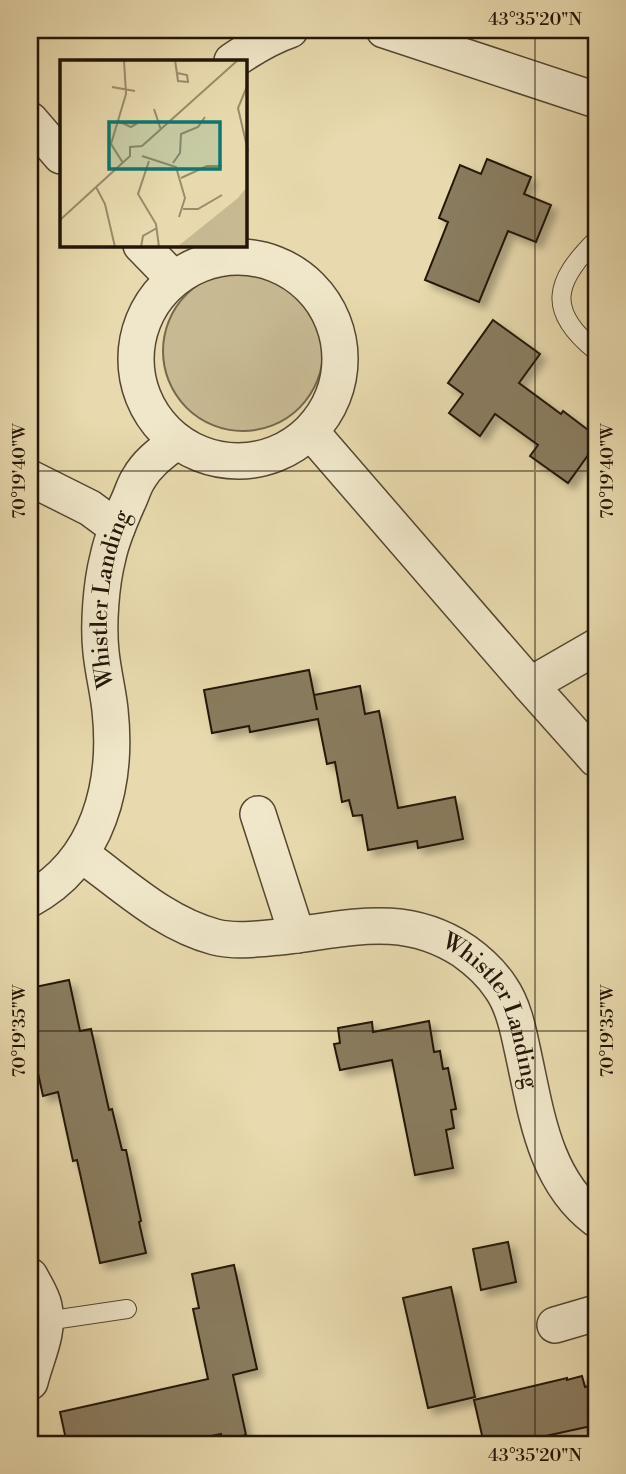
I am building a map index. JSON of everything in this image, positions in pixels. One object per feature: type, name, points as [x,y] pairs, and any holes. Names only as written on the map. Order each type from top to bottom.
[{"type":"street","points":[[234,60],[256,45],[290,30]]},
{"type":"street","points":[[384,30],[596,100]]},
{"type":"street","points":[[30,120],[60,155]]},
{"type":"street","points":[[143,247],[174,278]]},
{"type":"street","points":[[238,256],[272,262],[303,278],[326,304],[338,336],[341,371],[331,404],[311,432],[286,450],[258,460],[228,461],[198,454],[177,441],[160,425],[146,404],[137,371],[139,337],[151,304],[174,278],[204,262],[238,256]]},
{"type":"street","points":[[311,432],[596,759]]},
{"type":"street","name":"Whistler Landing","points":[[30,899],[48,887],[81,854],[106,801],[113,751],[101,651],[101,611],[107,558],[139,477],[156,457],[177,441]]},
{"type":"street","points":[[30,478],[90,508],[117,528]]},
{"type":"street","points":[[530,685],[596,647]]},
{"type":"street","points":[[258,814],[297,935]]},
{"type":"street","name":"Whistler Landing","points":[[81,854],[152,907],[182,925],[218,937],[256,939],[352,927],[401,927],[440,937],[466,953],[480,963],[509,1002],[550,1161],[565,1188],[596,1219]]},
{"type":"street","points":[[30,1276],[44,1305],[46,1321],[30,1382]]},
{"type":"street","points":[[555,1325],[596,1313]]},
{"type":"lane","points":[[596,240],[570,270],[562,285],[561,297],[562,308],[574,332],[596,351]]},
{"type":"lane","points":[[46,1321],[127,1309]]},
{"type":"shaded area","points":[[243,271],[274,277],[300,294],[317,320],[323,351],[317,382],[300,408],[274,425],[243,431],[212,425],[186,408],[169,382],[163,351],[169,320],[186,294],[212,277]]},
{"type":"building","points":[[487,159],[531,177],[524,194],[551,205],[536,242],[508,231],[479,302],[425,280],[448,222],[439,218],[460,165],[481,174]]},
{"type":"building","points":[[493,320],[540,354],[519,383],[596,436],[596,444],[568,483],[530,456],[538,445],[495,414],[480,436],[449,413],[463,394],[448,383]]},
{"type":"building","points":[[309,670],[314,695],[360,686],[365,714],[379,711],[398,808],[455,797],[463,839],[418,848],[417,841],[368,850],[362,815],[353,816],[349,800],[342,802],[335,762],[327,764],[318,719],[250,732],[249,726],[212,733],[204,690]]},
{"type":"building","points":[[69,980],[80,1031],[91,1029],[109,1110],[112,1109],[122,1150],[126,1150],[146,1253],[100,1263],[77,1160],[73,1161],[58,1092],[43,1096],[30,1037],[30,988]]},
{"type":"building","points":[[429,1021],[434,1052],[440,1051],[443,1069],[448,1068],[456,1109],[451,1110],[454,1128],[446,1130],[453,1168],[415,1175],[392,1060],[340,1070],[334,1044],[340,1043],[338,1028],[372,1022],[373,1032]]},
{"type":"building","points":[[508,1242],[516,1282],[481,1290],[473,1249]]},
{"type":"building","points":[[234,1265],[257,1369],[233,1375],[246,1435],[222,1441],[221,1434],[173,1444],[67,1444],[60,1412],[208,1379],[193,1309],[199,1308],[192,1274]]},
{"type":"building","points":[[451,1287],[475,1397],[428,1408],[403,1298]]},
{"type":"building","points":[[582,1376],[585,1387],[596,1384],[596,1425],[509,1444],[484,1444],[474,1400]]}]
